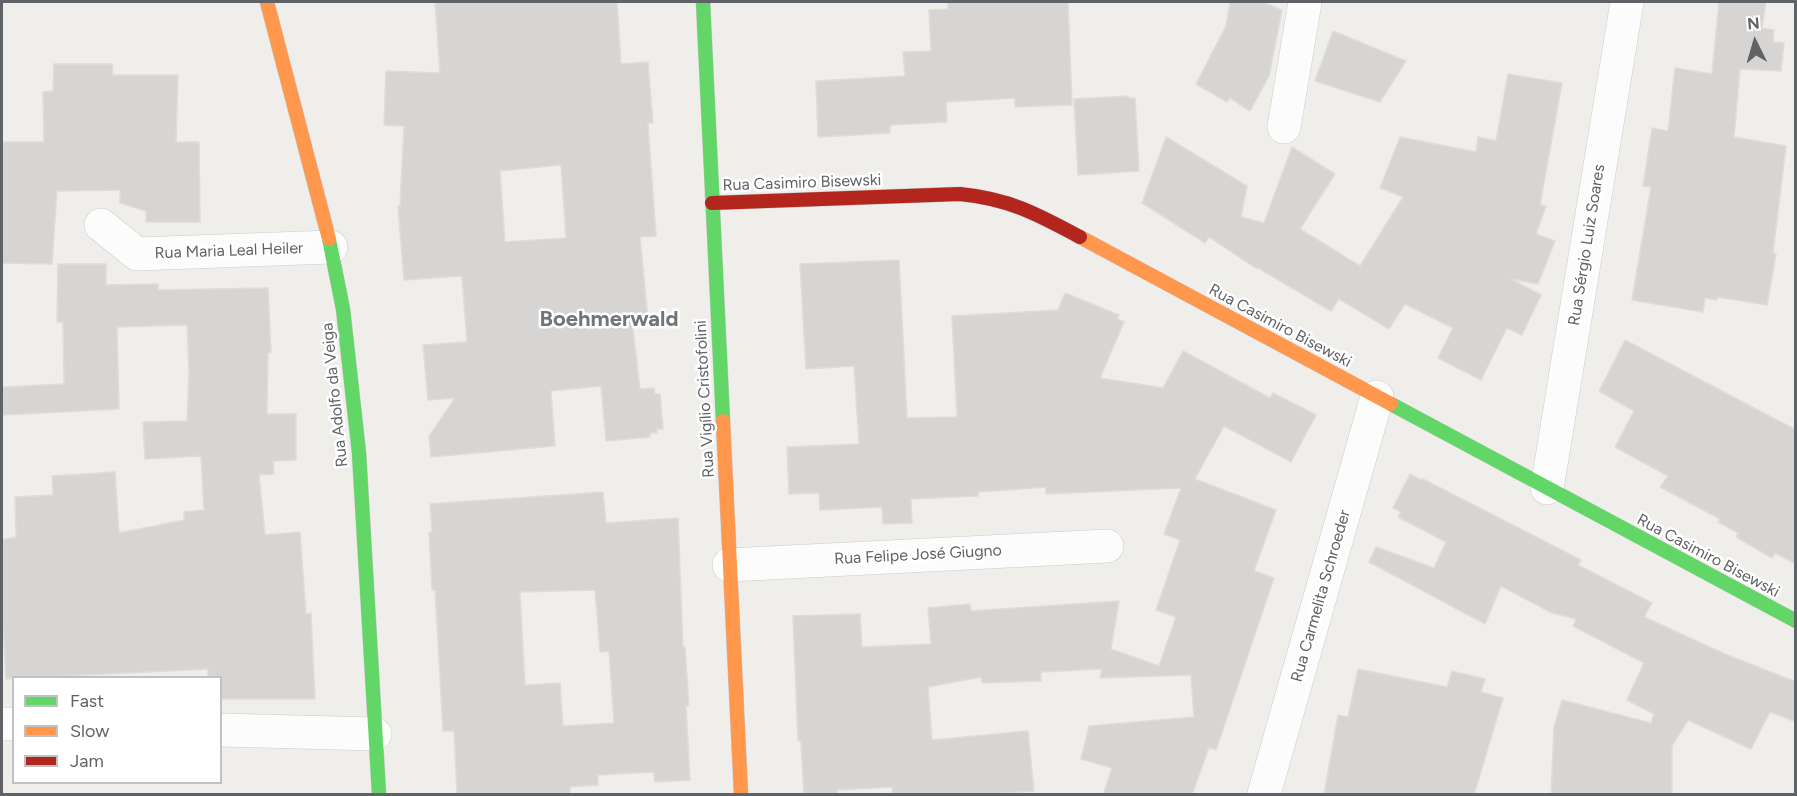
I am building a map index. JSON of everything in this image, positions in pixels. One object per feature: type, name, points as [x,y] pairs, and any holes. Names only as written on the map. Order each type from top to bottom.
[{"type":"street","name":"Rua Adolfo da Veiga","points":[[267,2],[331,247],[343,309],[359,453],[379,795]]},
{"type":"street","name":"Rua Vigílio Cristofolini","points":[[703,2],[741,795]]},
{"type":"street","points":[[1284,127],[1305,2]]},
{"type":"street","name":"Rua Sérgio Luiz Soares","points":[[1547,488],[1628,2]]},
{"type":"street","name":"Rua Casimiro Bisewski","points":[[712,203],[960,194],[1007,201],[1029,210],[1796,621]]},
{"type":"street","name":"Rua Maria Leal Heiler","points":[[101,225],[137,254],[331,247]]},
{"type":"street","name":"Rua Carmelita Schroeder","points":[[1264,795],[1377,397]]},
{"type":"street","name":"Rua Felipe José Giugno","points":[[729,565],[1107,546]]},
{"type":"street","points":[[222,730],[375,734]]},
{"type":"building","points":[[435,2],[617,2],[621,64],[648,62],[653,123],[648,123],[656,236],[640,237],[648,320],[632,321],[640,389],[654,388],[655,394],[660,394],[663,429],[657,429],[657,433],[650,433],[650,437],[606,441],[601,386],[551,391],[555,446],[431,457],[429,436],[455,398],[428,400],[423,345],[467,342],[462,276],[404,280],[398,206],[400,206],[404,126],[384,125],[386,71],[440,73]],"holes":[[[561,165],[566,238],[505,242],[500,171]]]},
{"type":"building","points":[[948,2],[1068,2],[1072,105],[1015,107],[1015,98],[946,102],[947,122],[890,125],[890,133],[818,137],[816,81],[905,76],[903,52],[931,51],[929,10],[948,9]]},
{"type":"building","points":[[1230,2],[1262,2],[1282,10],[1269,76],[1250,111],[1230,98],[1227,102],[1196,84],[1226,26]]},
{"type":"building","points":[[1719,2],[1766,2],[1762,28],[1774,30],[1773,42],[1784,43],[1781,71],[1740,69],[1734,137],[1786,146],[1773,253],[1776,254],[1767,305],[1717,297],[1717,300],[1705,298],[1703,312],[1632,300],[1651,187],[1643,186],[1652,128],[1668,131],[1675,68],[1712,74]]},
{"type":"building","points":[[1333,31],[1406,61],[1380,102],[1315,81]]},
{"type":"building","points":[[54,64],[112,64],[113,75],[178,75],[176,142],[199,142],[200,222],[146,222],[146,211],[120,203],[120,190],[57,191],[52,264],[2,263],[2,142],[44,142],[43,92],[53,91]]},
{"type":"building","points":[[1508,74],[1562,83],[1540,205],[1546,206],[1536,234],[1555,241],[1538,284],[1511,279],[1541,295],[1522,335],[1507,328],[1481,380],[1438,358],[1453,328],[1405,304],[1389,329],[1339,299],[1331,311],[1257,269],[1209,237],[1205,243],[1142,203],[1166,137],[1247,186],[1241,217],[1264,223],[1292,147],[1335,174],[1300,229],[1360,266],[1403,197],[1380,188],[1400,137],[1476,152],[1478,137],[1496,141]]},
{"type":"building","points":[[1128,96],[1128,98],[1135,98],[1139,171],[1078,175],[1074,99]]},
{"type":"building","points":[[899,260],[907,418],[957,417],[952,316],[1058,310],[1065,293],[1119,315],[1117,319],[1124,322],[1100,378],[1163,388],[1183,351],[1270,398],[1273,393],[1316,415],[1291,462],[1224,426],[1195,479],[1276,510],[1254,571],[1274,578],[1216,750],[1209,747],[1192,795],[1103,795],[1112,768],[1081,759],[1089,726],[1194,717],[1191,675],[1100,678],[1102,669],[1041,672],[1041,681],[982,683],[981,677],[928,687],[932,740],[1028,731],[1034,791],[977,795],[893,795],[892,787],[837,790],[837,795],[804,795],[801,741],[798,741],[793,616],[860,614],[862,647],[931,644],[928,608],[970,604],[971,611],[1119,601],[1111,649],[1159,666],[1176,617],[1156,610],[1180,540],[1164,534],[1181,488],[1046,494],[1046,487],[978,492],[978,496],[911,499],[912,523],[883,524],[882,507],[820,510],[819,493],[789,494],[787,447],[859,444],[854,366],[806,369],[800,264]]},
{"type":"building","points":[[58,264],[106,264],[106,285],[158,284],[158,290],[268,288],[271,352],[268,352],[267,414],[296,414],[296,460],[273,461],[274,474],[259,475],[265,535],[300,532],[306,614],[311,613],[315,699],[222,699],[222,676],[208,676],[208,669],[67,676],[12,676],[12,679],[6,679],[2,608],[2,540],[16,537],[15,497],[53,495],[52,476],[115,472],[119,533],[184,520],[184,512],[204,510],[201,456],[145,459],[143,422],[187,421],[189,373],[187,325],[117,327],[119,409],[2,415],[2,387],[64,384],[63,322],[57,322]]},
{"type":"building","points":[[1625,340],[1796,430],[1796,564],[1775,553],[1772,558],[1736,537],[1738,533],[1718,522],[1720,519],[1660,487],[1668,476],[1615,447],[1634,411],[1599,391]]},
{"type":"building","points":[[1410,474],[1581,560],[1578,565],[1652,603],[1644,617],[1725,654],[1796,682],[1796,722],[1770,712],[1751,749],[1688,720],[1672,746],[1672,795],[1551,795],[1554,727],[1562,700],[1651,723],[1654,714],[1627,700],[1644,663],[1573,626],[1576,619],[1552,613],[1501,586],[1485,624],[1369,562],[1376,547],[1434,568],[1446,542],[1398,517],[1401,512],[1393,508]]},
{"type":"building","points":[[603,492],[606,523],[678,518],[683,647],[685,647],[689,706],[686,706],[690,780],[655,782],[654,772],[598,775],[598,785],[570,787],[570,795],[457,795],[454,731],[443,731],[435,590],[432,590],[430,504]],"holes":[[[595,590],[600,652],[609,651],[614,723],[563,726],[560,683],[525,685],[520,592]]]},
{"type":"building","points":[[1358,669],[1447,687],[1452,671],[1485,679],[1481,692],[1503,698],[1474,795],[1324,795],[1338,715],[1348,717]]},
{"type":"traffic: fast","points":[[703,2],[723,421]]},
{"type":"traffic: fast","points":[[329,239],[343,309],[359,453],[379,794]]},
{"type":"traffic: fast","points":[[1391,404],[1796,621]]},
{"type":"traffic: slow","points":[[267,2],[329,239]]},
{"type":"traffic: slow","points":[[1080,237],[1391,404]]},
{"type":"traffic: slow","points":[[723,421],[741,794]]},
{"type":"traffic: jam","points":[[712,203],[960,194],[978,196],[1023,209],[1080,237]]},
{"type":"district","name":"Boehmerwald","points":[[609,320]]}]
